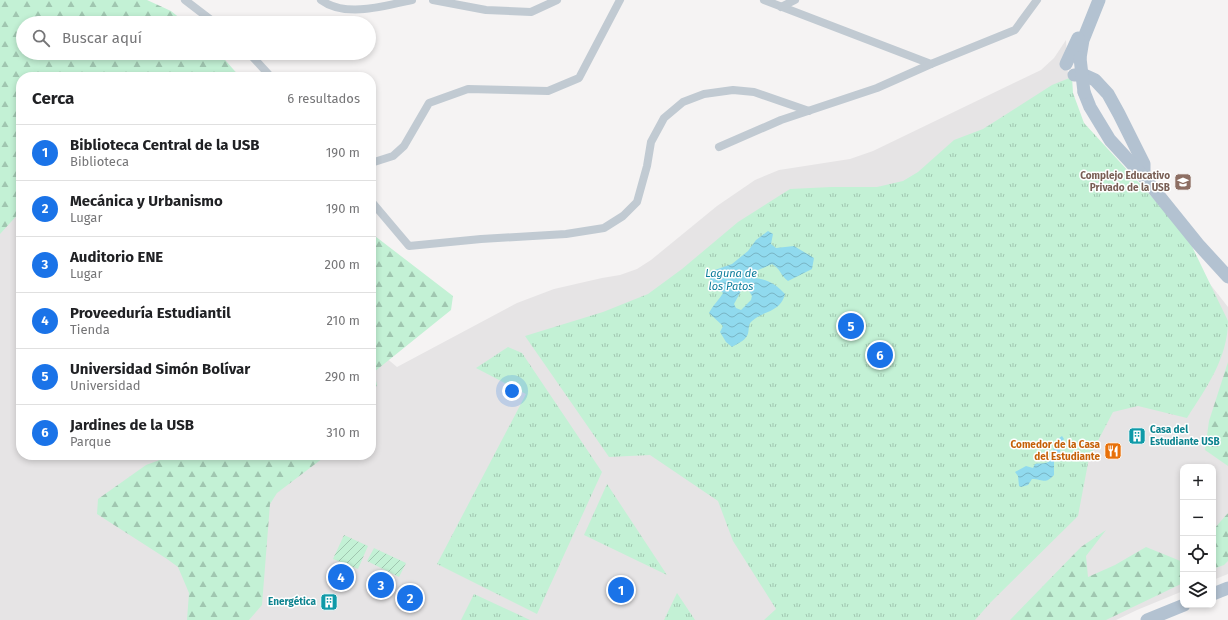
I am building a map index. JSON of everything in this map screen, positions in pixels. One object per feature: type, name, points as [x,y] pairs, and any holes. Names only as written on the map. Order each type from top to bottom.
[{"type":"main road","points":[[1097,6],[1083,40],[1080,58],[1084,92],[1090,107],[1110,140],[1144,177],[1198,244],[1228,277]]},
{"type":"main road","points":[[1066,64],[1081,32],[1097,6]]},
{"type":"main road","points":[[1074,75],[1084,75],[1095,80],[1108,94],[1144,164],[1144,177]]},
{"type":"main road","points":[[1216,593],[1228,588]]},
{"type":"main road","points":[[1148,620],[1180,607]]},
{"type":"street","points":[[185,0],[206,16]]},
{"type":"street","points":[[321,0],[326,4],[349,10],[380,7],[412,0]]},
{"type":"street","points":[[433,0],[486,10],[531,12],[556,0]]},
{"type":"street","points":[[376,161],[393,156],[404,146],[429,103],[468,89],[548,91],[579,78],[620,0]]},
{"type":"street","points":[[764,0],[931,64]]},
{"type":"street","points":[[781,7],[795,0]]},
{"type":"street","points":[[719,148],[781,120],[877,88],[931,64],[1015,30],[1037,0]]},
{"type":"street","points":[[255,60],[266,72]]},
{"type":"street","points":[[376,207],[409,246],[482,239],[566,234],[604,228],[624,216],[636,202],[647,166],[651,142],[664,118],[683,102],[704,94],[733,90],[754,92],[809,110]]},
{"type":"shaded area","points":[[0,22],[16,44],[16,60],[22,60],[21,72],[16,72],[16,460],[376,460],[376,349],[397,367],[517,303],[554,289],[620,275],[637,269],[651,260],[717,206],[755,180],[779,170],[850,159],[873,151],[1041,70],[1054,58],[1066,40],[1068,74],[1074,101],[1082,121],[1228,307],[1228,574],[1216,579],[1216,464],[1180,464],[1180,592],[1116,620],[0,620]]},
{"type":"green space","points":[[0,0],[147,0],[171,11],[177,16],[16,16],[16,60],[225,60],[236,72],[16,72],[16,216],[0,234]]},
{"type":"green space","points":[[1072,77],[1073,93],[1084,123],[1186,234],[1228,321],[1224,348],[1215,372],[1187,418],[1138,406],[1113,412],[1089,458],[1078,516],[991,602],[975,620],[764,620],[776,609],[733,541],[718,501],[650,455],[609,457],[525,336],[603,312],[648,294],[682,269],[738,222],[790,189],[877,187],[903,181],[918,172],[954,140],[983,129],[1052,85]]},
{"type":"green space","points":[[376,237],[453,296],[451,310],[376,370]]},
{"type":"green space","points":[[508,347],[522,353],[602,472],[537,614],[437,564],[526,394],[476,368]]},
{"type":"green space","points":[[1228,362],[1228,466],[1205,450],[1209,421]]},
{"type":"green space","points":[[160,460],[320,460],[277,493],[270,504],[262,605],[249,620],[187,620],[189,593],[178,567],[97,514],[98,499],[146,465]]},
{"type":"green space","points":[[607,484],[667,575],[584,535]]},
{"type":"green space","points":[[1228,513],[1228,561],[1224,565],[1216,568],[1216,536],[1216,527]]},
{"type":"green space","points":[[1106,530],[1086,556],[1088,577],[1115,565],[1146,547],[1180,561],[1180,584],[1106,620],[1010,620],[1081,547]]},
{"type":"green space","points":[[344,535],[368,546],[358,569],[333,559]]},
{"type":"green space","points":[[374,548],[406,563],[399,577],[367,561]]},
{"type":"green space","points":[[677,593],[695,620],[664,620]]},
{"type":"green space","points":[[474,594],[530,620],[461,620]]},
{"type":"water","name":"Laguna de los Patos","points":[[768,231],[773,234],[771,244],[776,248],[794,246],[814,258],[812,269],[788,281],[772,264],[756,271],[755,278],[772,283],[785,294],[783,300],[776,308],[752,321],[746,338],[732,347],[726,342],[720,332],[723,326],[709,313],[723,293],[709,278],[712,271],[732,264],[748,251],[756,240]],"holes":[[[745,289],[749,291],[752,296],[751,300],[741,310],[736,308],[734,304],[741,291]]]},
{"type":"water","points":[[1062,436],[1064,439],[1060,445],[1060,453],[1054,461],[1054,475],[1046,481],[1032,479],[1028,485],[1021,487],[1019,486],[1018,476],[1015,472],[1026,466],[1033,468],[1035,464],[1048,462],[1051,458],[1054,446],[1058,439]]},
{"type":"place","name":"Complejo Educativo Privado de la USB","points":[[1183,182]]},
{"type":"place","name":"Universidad Simón Bolívar","points":[[851,326]]},
{"type":"place","name":"Jardines de la USB","points":[[880,355]]},
{"type":"place","name":"Casa del Estudiante USB","points":[[1137,436]]},
{"type":"place","name":"Comedor de la Casa del Estudiante","points":[[1113,451]]},
{"type":"place","name":"Proveeduría Estudiantil","points":[[341,577]]},
{"type":"place","name":"Auditorio ENE","points":[[381,585]]},
{"type":"place","name":"Biblioteca Central de la USB","points":[[621,590]]},
{"type":"place","name":"Mecánica y Urbanismo","points":[[410,598]]},
{"type":"place","name":"Energética","points":[[329,602]]}]
